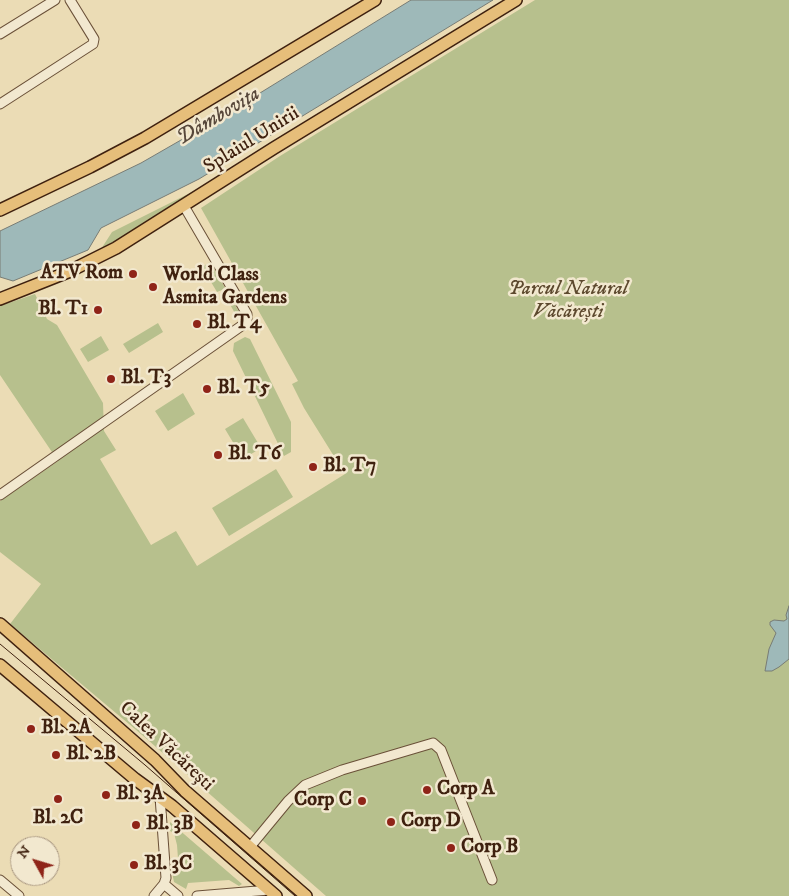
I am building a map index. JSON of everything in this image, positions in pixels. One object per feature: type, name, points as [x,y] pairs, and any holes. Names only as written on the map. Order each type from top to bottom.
[{"type":"main road","points":[[0,210],[90,167],[145,138],[375,0]]},
{"type":"main road","name":"Splaiul Unirii","points":[[0,298],[46,282],[94,260],[516,0]]},
{"type":"main road","name":"Calea Văcărești","points":[[0,624],[155,760],[185,791],[306,896]]},
{"type":"main road","points":[[0,634],[123,741],[185,791]]},
{"type":"main road","points":[[0,656],[140,774],[172,806]]},
{"type":"main road","name":"Calea Văcărești","points":[[0,666],[135,779],[172,806],[272,893]]},
{"type":"street","points":[[0,34],[55,0]]},
{"type":"street","points":[[0,104],[93,44],[94,39],[70,0]]},
{"type":"street","points":[[0,495],[248,322],[247,314],[184,206]]},
{"type":"street","points":[[250,847],[288,801],[305,785],[342,770],[433,743],[441,750],[492,880]]},
{"type":"street","points":[[154,896],[164,884],[166,874],[160,797]]},
{"type":"street","points":[[0,880],[19,896]]},
{"type":"street","points":[[164,884],[178,896]]},
{"type":"street","points":[[197,896],[272,893]]},
{"type":"green space","name":"Parcul Natural Văcărești","points":[[535,0],[789,0],[789,896],[326,896],[148,740],[10,624],[41,584],[0,552],[0,501],[58,461],[0,375],[0,306],[35,294],[47,319],[57,325],[103,403],[104,431],[116,450],[100,459],[151,545],[176,531],[197,566],[345,474],[304,408],[292,384],[298,381],[201,208],[280,156]]},
{"type":"green space","points":[[198,189],[202,194],[94,260],[112,232]]},
{"type":"green space","points":[[210,262],[241,315],[237,317],[222,290],[217,292],[202,267]]},
{"type":"green space","points":[[158,323],[163,332],[129,353],[123,344]]},
{"type":"green space","points":[[101,336],[109,350],[88,362],[80,349]]},
{"type":"green space","points":[[245,337],[250,339],[291,422],[291,452],[284,456],[233,351],[234,343]]},
{"type":"green space","points":[[183,393],[195,414],[168,431],[155,411]]},
{"type":"green space","points":[[243,418],[261,448],[243,459],[225,429]]},
{"type":"green space","points":[[276,469],[293,497],[229,536],[212,508]]},
{"type":"green space","points":[[170,822],[242,884],[239,886],[229,880],[188,883],[186,889],[174,882],[172,872],[179,872],[177,845],[174,833],[170,831]]},
{"type":"water","points":[[411,0],[493,0],[199,179],[101,228],[88,250],[13,281],[0,277],[0,231],[141,163],[221,117]]},
{"type":"water","points":[[789,606],[789,659],[772,671],[765,671],[769,649],[776,633],[770,622],[787,619],[786,615]]},
{"type":"tram line","points":[[0,644],[145,765],[295,896]]},
{"type":"place","name":"ATV Rom","points":[[133,274]]},
{"type":"place","name":"World Class Asmita Gardens","points":[[153,287]]},
{"type":"place","name":"Bl. T1","points":[[98,310]]},
{"type":"place","name":"Bl. T4","points":[[197,324]]},
{"type":"place","name":"Bl. T3","points":[[111,379]]},
{"type":"place","name":"Bl. T5","points":[[207,389]]},
{"type":"place","name":"Bl. T6","points":[[218,455]]},
{"type":"place","name":"Bl. T7","points":[[313,467]]},
{"type":"place","name":"Bl. 2A","points":[[31,729]]},
{"type":"place","name":"Bl. 2B","points":[[56,755]]},
{"type":"place","name":"Corp A","points":[[427,790]]},
{"type":"place","name":"Bl. 3A","points":[[106,795]]},
{"type":"place","name":"Bl. 2C","points":[[58,799]]},
{"type":"place","name":"Corp C","points":[[362,801]]},
{"type":"place","name":"Corp D","points":[[391,822]]},
{"type":"place","name":"Bl. 3B","points":[[136,825]]},
{"type":"place","name":"Corp B","points":[[451,848]]},
{"type":"place","name":"Bl. 3C","points":[[134,865]]},
{"type":"water label","name":"Dâmbovița","points":[[219,117]]}]
